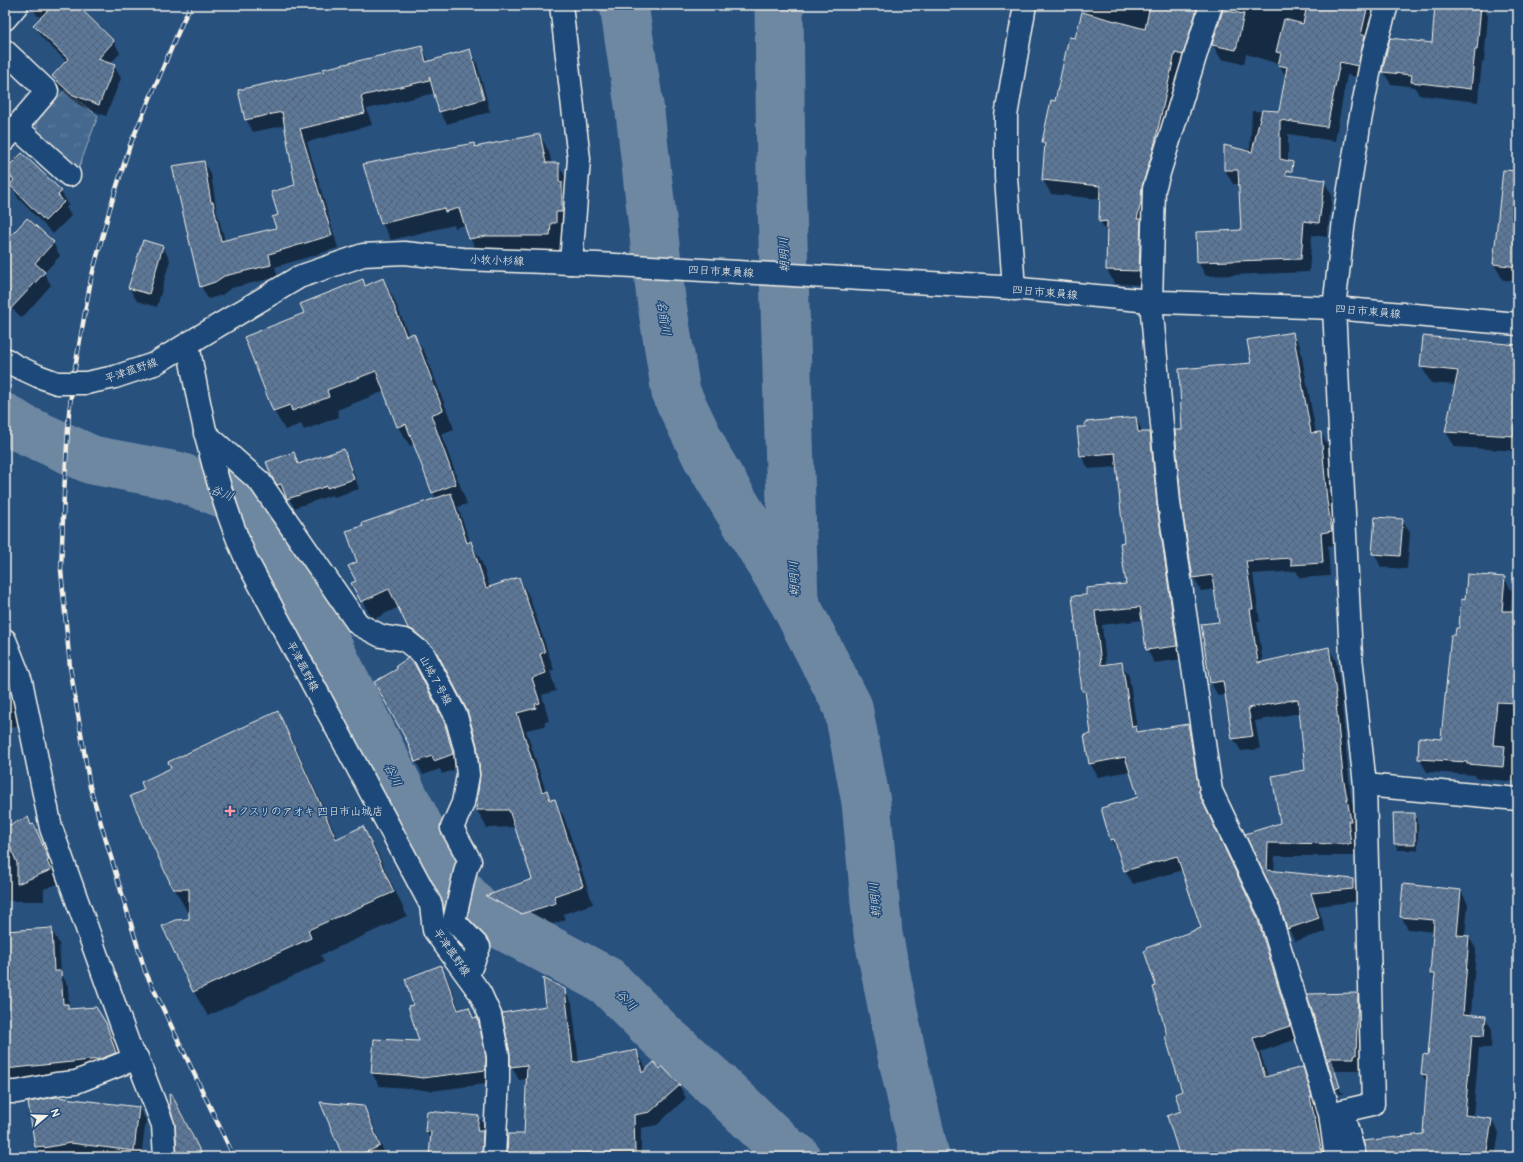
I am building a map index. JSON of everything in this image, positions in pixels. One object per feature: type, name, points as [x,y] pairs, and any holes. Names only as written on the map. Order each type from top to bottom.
[{"type":"street","points":[[5,19],[17,5]]},
{"type":"street","points":[[561,5],[579,160],[571,263]]},
{"type":"street","points":[[1007,288],[1006,116],[1026,5]]},
{"type":"street","points":[[1211,5],[1154,189],[1151,302],[1169,503],[1211,791],[1269,912],[1336,1113],[1355,1157]]},
{"type":"street","points":[[1336,1113],[1373,1104],[1365,785],[1351,657],[1334,308],[1344,220],[1359,126],[1373,53],[1387,5]]},
{"type":"street","points":[[5,51],[47,91],[11,133],[69,175]]},
{"type":"street","name":"小牧小杉線","points":[[188,344],[254,302],[299,277],[363,255],[404,253],[463,259],[571,263]]},
{"type":"street","name":"四日市東員線","points":[[571,263],[1007,288],[1151,302],[1334,308],[1518,324]]},
{"type":"street","name":"平津菰野線","points":[[5,359],[14,366],[57,383],[86,383],[115,377],[154,364],[188,344],[205,433],[234,533],[250,568],[431,905],[434,930],[480,992],[490,1015],[498,1056],[494,1157]]},
{"type":"street","name":"山城７号線","points":[[205,433],[260,482],[358,624],[381,636],[405,640],[424,655],[456,716],[465,748],[468,775],[463,803],[452,828],[470,861],[466,868],[454,921],[479,947],[468,975]]},
{"type":"street","points":[[5,640],[22,681],[51,828],[131,1051],[137,1058],[163,1126],[165,1157]]},
{"type":"street","points":[[1365,785],[1518,799]]},
{"type":"street","points":[[5,1092],[17,1092],[56,1084],[76,1082],[137,1058]]},
{"type":"street","points":[[1336,1113],[1336,1157]]},
{"type":"green space","points":[[65,90],[98,116],[78,170],[38,135],[36,121]]},
{"type":"building","points":[[53,5],[77,5],[114,41],[98,59],[115,65],[99,105],[71,94],[52,76],[68,59],[33,25]]},
{"type":"building","points":[[1150,5],[1180,5],[1197,9],[1183,55],[1175,53],[1153,151],[1142,186],[1141,202],[1137,219],[1141,219],[1139,271],[1106,270],[1107,221],[1099,222],[1100,186],[1042,180],[1045,143],[1042,142],[1051,100],[1055,101],[1069,37],[1075,38],[1082,12],[1145,29]]},
{"type":"building","points":[[1307,5],[1368,5],[1361,35],[1365,35],[1358,66],[1340,62],[1327,127],[1280,120],[1280,159],[1293,162],[1292,171],[1286,171],[1286,175],[1325,180],[1319,223],[1304,221],[1301,259],[1197,262],[1196,232],[1241,230],[1238,170],[1224,170],[1224,145],[1252,152],[1262,110],[1279,111],[1287,67],[1278,65],[1281,53],[1276,52],[1284,19],[1303,24]]},
{"type":"building","points":[[1435,5],[1481,5],[1477,50],[1475,50],[1471,89],[1411,82],[1412,75],[1382,72],[1390,38],[1432,43]]},
{"type":"building","points":[[1223,10],[1244,14],[1236,50],[1212,45]]},
{"type":"building","points":[[422,46],[426,62],[470,49],[484,99],[439,112],[429,76],[430,80],[361,96],[365,113],[300,129],[332,235],[269,254],[271,265],[224,276],[215,282],[200,287],[172,166],[204,161],[211,202],[213,202],[221,241],[276,228],[272,217],[278,215],[271,192],[295,185],[282,112],[245,120],[238,90],[324,71],[323,69]]},
{"type":"building","points":[[540,134],[546,163],[559,163],[559,182],[562,182],[562,212],[556,212],[556,223],[551,223],[550,236],[486,236],[469,239],[459,208],[445,212],[444,208],[381,224],[363,164],[474,143],[475,147]]},
{"type":"building","points":[[22,153],[62,191],[58,195],[64,202],[45,221],[10,185],[14,180],[5,170]]},
{"type":"building","points":[[1503,170],[1518,171],[1518,267],[1493,264]]},
{"type":"building","points":[[27,218],[54,242],[35,263],[45,272],[5,315],[5,242]]},
{"type":"building","points":[[143,240],[163,246],[149,294],[128,288]]},
{"type":"building","points":[[383,278],[406,336],[414,333],[443,410],[431,415],[456,484],[432,493],[406,424],[397,427],[376,371],[327,390],[329,397],[292,411],[290,405],[273,411],[244,337],[304,313],[300,304],[363,279],[365,286]]},
{"type":"building","points":[[1293,332],[1311,433],[1321,432],[1327,501],[1332,531],[1321,533],[1323,563],[1291,565],[1291,558],[1246,561],[1253,609],[1250,609],[1258,663],[1329,647],[1336,693],[1343,776],[1351,821],[1348,821],[1351,844],[1268,843],[1267,870],[1353,879],[1353,889],[1311,893],[1319,918],[1287,929],[1280,907],[1245,834],[1280,823],[1272,776],[1305,770],[1298,699],[1248,708],[1253,736],[1232,739],[1223,681],[1210,683],[1201,624],[1219,622],[1212,575],[1193,578],[1181,502],[1175,430],[1182,430],[1179,369],[1251,363],[1247,340]]},
{"type":"building","points":[[1423,336],[1518,345],[1518,423],[1515,423],[1514,436],[1445,432],[1458,371],[1420,367]]},
{"type":"building","points":[[1136,417],[1138,432],[1150,432],[1157,505],[1177,646],[1146,650],[1140,607],[1095,611],[1101,665],[1122,662],[1132,727],[1136,726],[1137,732],[1188,724],[1200,796],[1257,917],[1290,1026],[1253,1038],[1265,1077],[1303,1067],[1312,1097],[1310,1097],[1323,1157],[1180,1157],[1167,1116],[1181,1111],[1175,1094],[1182,1091],[1165,1036],[1167,1035],[1153,987],[1156,986],[1144,951],[1146,948],[1201,928],[1177,856],[1124,871],[1114,839],[1110,840],[1101,808],[1138,797],[1125,757],[1089,764],[1084,735],[1091,734],[1085,691],[1082,691],[1072,596],[1086,595],[1086,588],[1126,584],[1120,543],[1124,542],[1115,453],[1080,456],[1077,427],[1085,427],[1085,422]]},
{"type":"building","points":[[344,449],[354,479],[287,499],[281,484],[277,485],[272,477],[266,462],[294,452],[298,464]]},
{"type":"building","points":[[451,493],[467,543],[471,541],[486,588],[519,577],[545,652],[540,654],[546,673],[532,678],[540,703],[535,704],[536,708],[517,713],[542,792],[547,790],[550,800],[555,799],[583,886],[554,896],[556,903],[521,914],[486,896],[532,879],[509,810],[476,810],[480,774],[477,745],[467,710],[435,649],[413,630],[408,628],[389,589],[361,602],[351,583],[356,581],[348,566],[357,562],[346,531],[363,526],[362,523]]},
{"type":"building","points":[[1375,517],[1403,519],[1400,556],[1372,554]]},
{"type":"building","points":[[1467,574],[1505,577],[1502,611],[1518,611],[1518,703],[1497,702],[1493,745],[1505,746],[1503,767],[1467,764],[1467,762],[1418,759],[1419,737],[1441,739],[1451,635],[1455,635],[1456,628],[1459,628],[1461,599],[1465,600]]},
{"type":"building","points":[[408,658],[414,663],[444,721],[453,754],[434,761],[432,756],[415,762],[408,743],[374,682],[397,669],[396,666]]},
{"type":"building","points":[[278,711],[336,839],[363,826],[394,892],[308,930],[311,938],[193,992],[162,926],[175,920],[189,919],[189,889],[173,889],[130,796],[144,790],[141,782],[171,768],[168,762]]},
{"type":"building","points":[[1393,813],[1415,813],[1415,844],[1394,844]]},
{"type":"building","points":[[28,817],[31,825],[34,824],[49,860],[47,861],[51,870],[17,884],[17,863],[5,834],[5,827]]},
{"type":"building","points":[[1403,884],[1461,890],[1457,935],[1469,936],[1463,1014],[1486,1016],[1484,1036],[1472,1035],[1465,1115],[1492,1119],[1486,1157],[1367,1157],[1363,1141],[1423,1134],[1427,1075],[1421,1074],[1423,1054],[1428,1055],[1435,974],[1430,974],[1434,920],[1400,917]]},
{"type":"building","points":[[52,928],[54,971],[61,971],[63,1004],[68,1004],[68,1009],[96,1007],[106,1023],[116,1053],[100,1059],[5,1069],[5,931]]},
{"type":"building","points":[[441,965],[458,1010],[469,1007],[473,1018],[477,1017],[478,1019],[486,1057],[486,1070],[423,1078],[371,1073],[374,1039],[419,1041],[408,1006],[413,1005],[405,979]]},
{"type":"building","points":[[543,978],[565,989],[573,1063],[637,1050],[642,1073],[654,1062],[660,1069],[662,1066],[680,1085],[650,1112],[634,1115],[635,1152],[546,1153],[543,1157],[507,1157],[508,1134],[524,1134],[527,1065],[510,1067],[510,1054],[502,1013],[546,1006]]},
{"type":"building","points":[[1358,993],[1356,1055],[1354,1055],[1354,1058],[1326,1058],[1307,994]]},
{"type":"building","points":[[1331,1059],[1340,1087],[1335,1089],[1327,1060]]},
{"type":"building","points":[[171,1093],[203,1157],[177,1157],[175,1124],[170,1109],[169,1094]]},
{"type":"building","points":[[56,1097],[139,1107],[134,1151],[70,1143],[44,1148],[44,1146],[35,1147],[28,1102]]},
{"type":"building","points":[[320,1102],[364,1106],[380,1146],[355,1157],[343,1157]]},
{"type":"building","points":[[427,1111],[479,1116],[477,1131],[483,1131],[482,1157],[429,1157],[431,1132],[425,1131]]},
{"type":"waterway","name":"名前川","points":[[624,5],[640,112],[661,298],[676,393],[708,459],[794,602],[848,707],[866,802],[878,934],[901,1051],[925,1157]]},
{"type":"waterway","name":"朝明川","points":[[779,5],[781,174],[794,601]]},
{"type":"waterway","name":"谷川","points":[[5,418],[21,428],[92,460],[177,476],[249,503],[303,597],[440,869],[479,913],[607,981],[662,1036],[716,1084],[786,1151],[796,1157]]},
{"type":"railway","points":[[191,5],[130,145],[110,208],[91,279],[73,379],[69,413],[61,570],[70,667],[90,787],[145,971],[234,1157]]},
{"type":"place","name":"クスリのアオキ 四日市山城店","points":[[230,811]]}]
